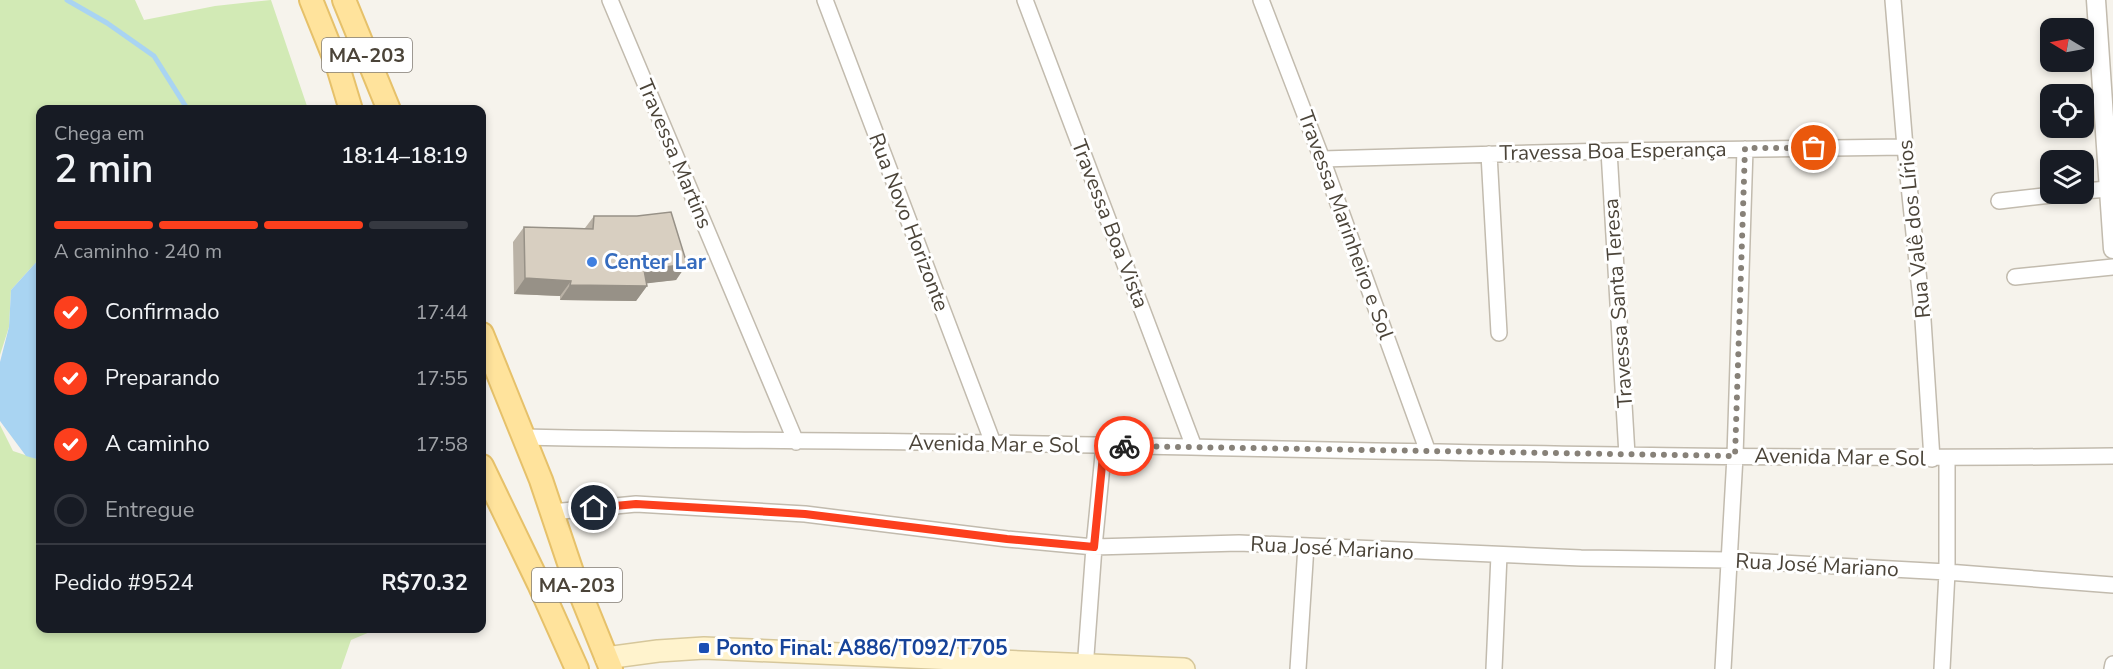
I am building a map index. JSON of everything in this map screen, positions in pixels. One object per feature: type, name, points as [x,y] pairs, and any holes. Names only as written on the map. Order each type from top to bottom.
[{"type":"main road","name":"MA-203","points":[[311,0],[338,67],[349,105]]},
{"type":"main road","name":"MA-203","points":[[344,0],[387,105]]},
{"type":"main road","name":"MA-203","points":[[486,344],[524,437],[573,575],[608,663]]},
{"type":"main road","name":"MA-203","points":[[486,474],[577,669]]},
{"type":"main road","points":[[608,663],[650,651],[704,648],[878,662],[1184,669]]},
{"type":"street","name":"Travessa Martins","points":[[610,0],[796,442]]},
{"type":"street","name":"Rua Novo Horizonte","points":[[825,0],[993,443]]},
{"type":"street","name":"Travessa Boa Vista","points":[[1025,0],[1194,447]]},
{"type":"street","name":"Travessa Marinheiro e Sol","points":[[1262,0],[1428,452]]},
{"type":"street","name":"Rua Valê dos Lírios","points":[[1893,0],[1905,147],[1940,458],[1947,572],[1942,669]]},
{"type":"street","points":[[2096,0],[2107,80],[2108,189],[2113,249]]},
{"type":"street","name":"Travessa Boa Esperança","points":[[1322,159],[1745,148],[1905,147]]},
{"type":"street","points":[[1723,669],[1735,456],[1745,148]]},
{"type":"street","name":"Travessa Santa Teresa","points":[[1609,151],[1627,455]]},
{"type":"street","points":[[1489,154],[1499,333]]},
{"type":"street","points":[[2094,190],[2108,189]]},
{"type":"street","points":[[1999,201],[2040,196]]},
{"type":"street","points":[[2015,277],[2113,267]]},
{"type":"street","name":"Avenida Mar e Sol","points":[[524,437],[1627,455],[1940,458],[2113,456]]},
{"type":"street","points":[[1086,666],[1104,445]]},
{"type":"street","name":"Rua José Mariano","points":[[552,512],[636,504],[805,514],[1007,539],[1094,547],[1239,543],[1499,555],[1729,560],[1947,572],[2113,585]]},
{"type":"street","points":[[1298,669],[1306,546]]},
{"type":"street","points":[[1494,669],[1499,555]]},
{"type":"street","points":[[2112,669],[2113,664]]},
{"type":"green space","points":[[0,0],[135,0],[144,20],[215,6],[271,0],[307,105],[36,105],[36,262],[11,290],[9,327],[0,355]]},
{"type":"green space","points":[[0,425],[13,451],[36,459],[36,633],[368,633],[351,640],[341,669],[0,669]]},
{"type":"water","points":[[36,262],[36,459],[26,456],[0,421],[0,362],[9,327],[11,290]]},
{"type":"building","name":"Center Lar","points":[[671,212],[687,264],[644,270],[647,286],[570,285],[571,281],[525,278],[524,227],[593,229],[594,216],[637,216]]},
{"type":"waterway","points":[[67,0],[107,23],[154,56],[185,105]]},
{"type":"way so far","points":[[1124,446],[1735,456],[1745,148],[1814,148]]},
{"type":"place","name":"Center Lar","points":[[592,262]]},
{"type":"place","name":"Ponto Final: A886/T092/T705","points":[[704,648]]},
{"type":"route","points":[[594,508],[636,504],[805,514],[1007,539],[1094,547],[1104,445],[1124,446]]}]
